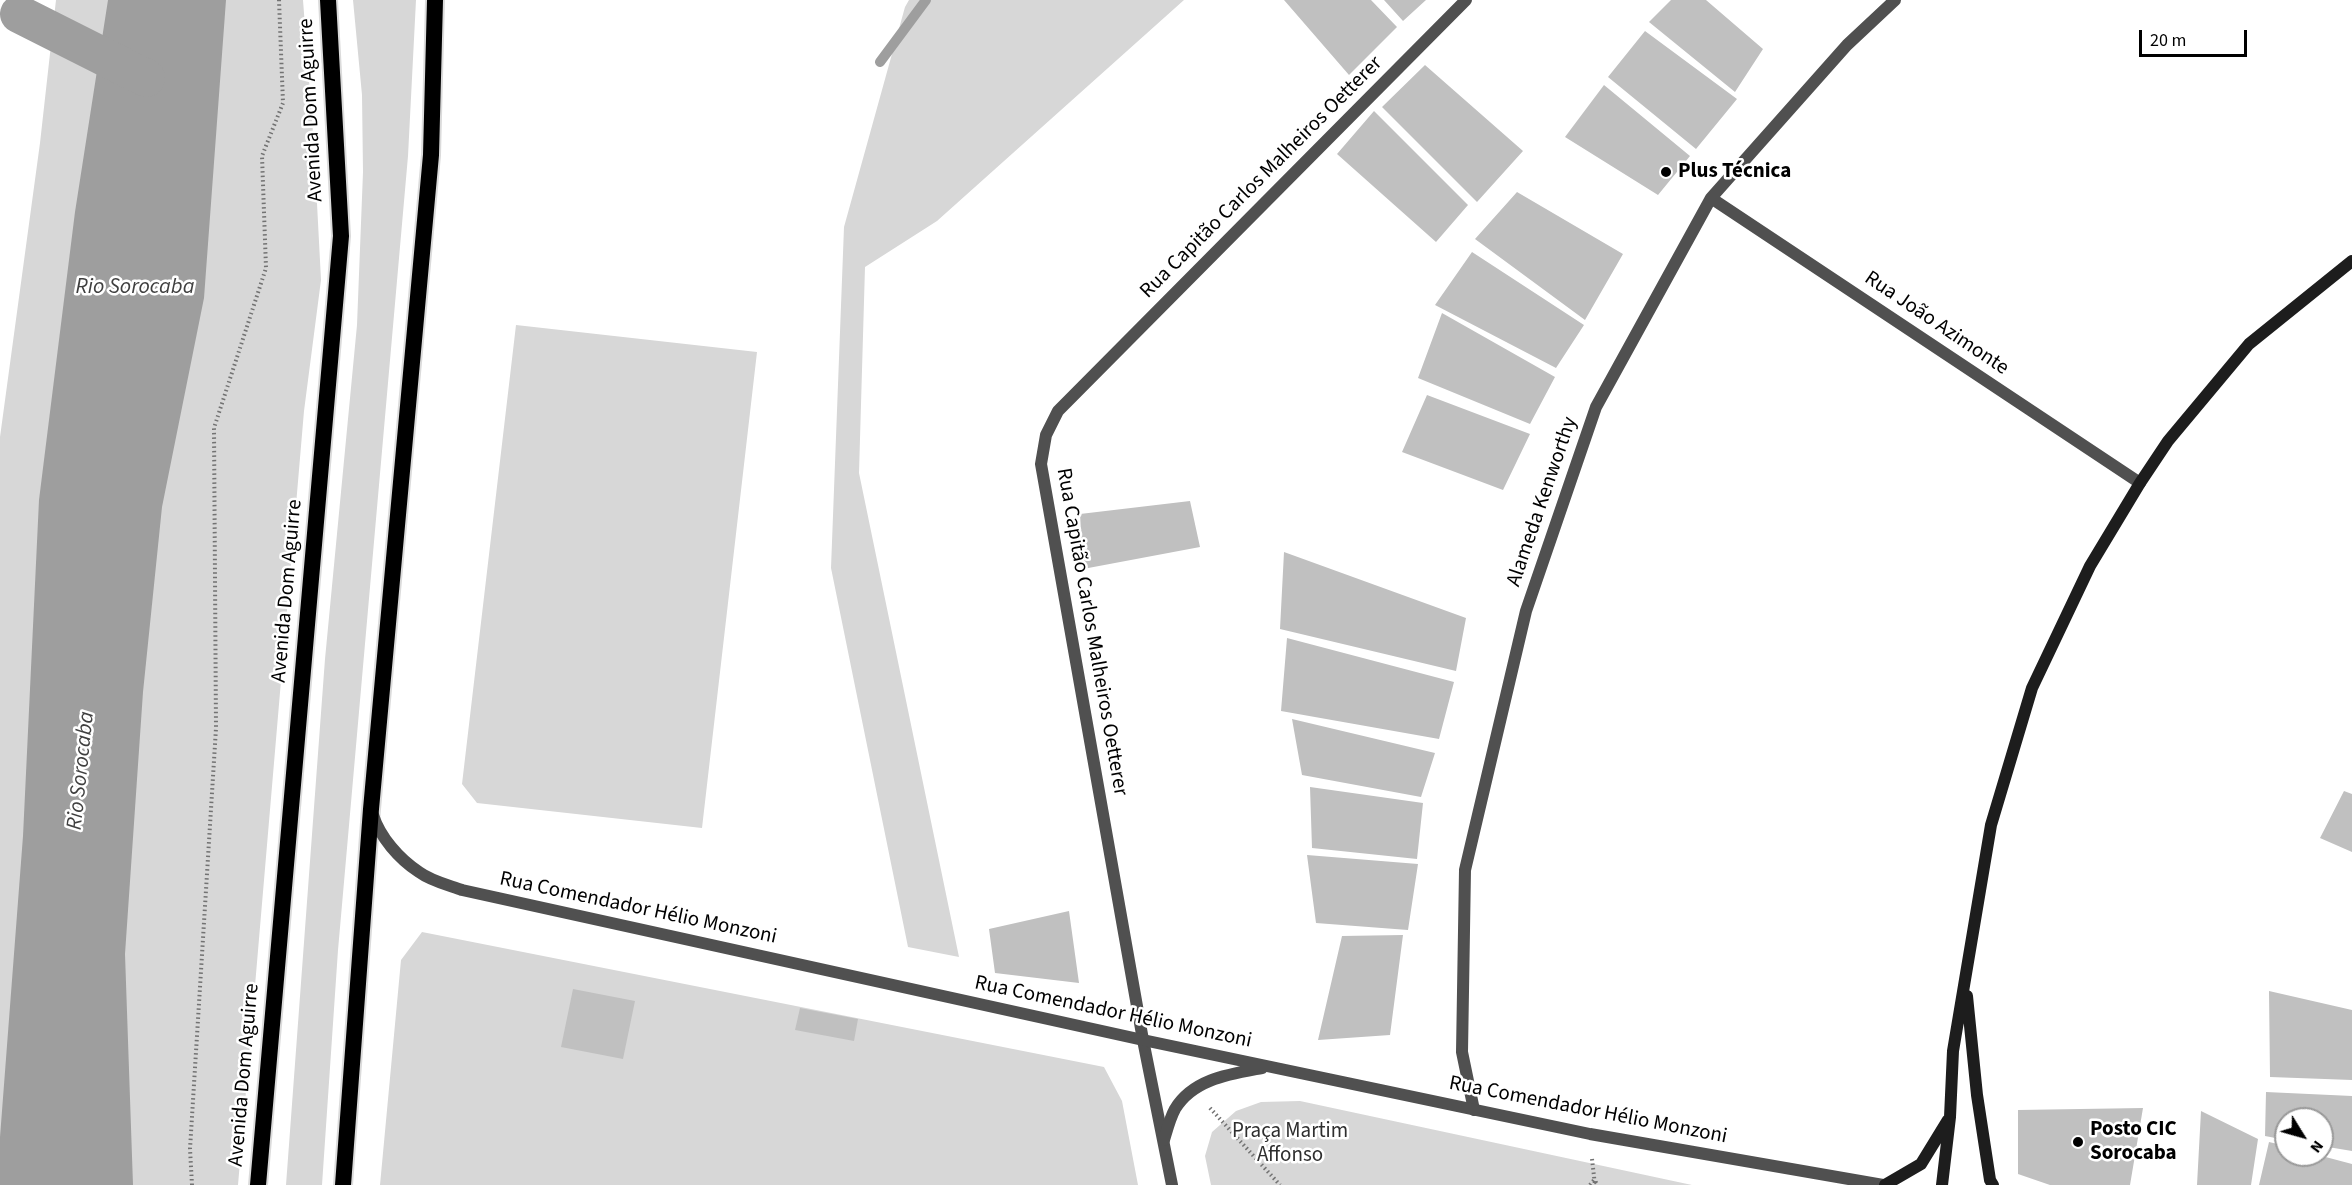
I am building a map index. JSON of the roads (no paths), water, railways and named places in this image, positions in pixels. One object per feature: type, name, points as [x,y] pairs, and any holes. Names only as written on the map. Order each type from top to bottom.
[{"type":"highway","name":"Avenida Dom Aguirre","points":[[258,1185],[341,236],[328,0]]},
{"type":"highway","points":[[343,1185],[371,809],[430,155],[435,0]]},
{"type":"main road","points":[[1942,1185],[1950,1117],[1953,1051],[1991,825],[2032,688],[2090,566],[2168,441],[2249,344],[2352,261]]},
{"type":"main road","points":[[1965,977],[1977,1095],[1990,1180],[1993,1185]]},
{"type":"main road","points":[[1884,1185],[1921,1164],[1950,1117]]},
{"type":"street","name":"Rua Capitão Carlos Malheiros Oetterer","points":[[1172,1185],[1143,1040],[1041,464],[1046,435],[1058,411],[1466,0]]},
{"type":"street","name":"Alameda Kenworthy","points":[[1474,1110],[1462,1053],[1466,870],[1526,610],[1596,407],[1711,198],[1847,45],[1895,0]]},
{"type":"street","name":"Rua João Azimonte","points":[[1711,198],[2140,483]]},
{"type":"street","name":"Rua Comendador Hélio Monzoni","points":[[371,809],[378,830],[419,873],[462,890],[1143,1040],[1474,1110],[1590,1134],[1884,1185]]},
{"type":"street","points":[[1164,1140],[1175,1110],[1192,1089],[1220,1077],[1269,1067]]},
{"type":"water","name":"Rio Sorocaba","points":[[108,0],[226,0],[204,298],[162,507],[143,692],[125,954],[133,1185],[0,1185],[0,1137],[23,836],[39,500],[75,212]]},
{"type":"waterway","points":[[880,62],[926,0]]},
{"type":"waterway","points":[[19,14],[146,78]]},
{"type":"place","name":"Plus Técnica","points":[[1666,172]]},
{"type":"place","name":"Posto CIC Sorocaba","points":[[2078,1142]]},
{"type":"park label","name":"Praça Martim Affonso","points":[[1290,1144]]}]
